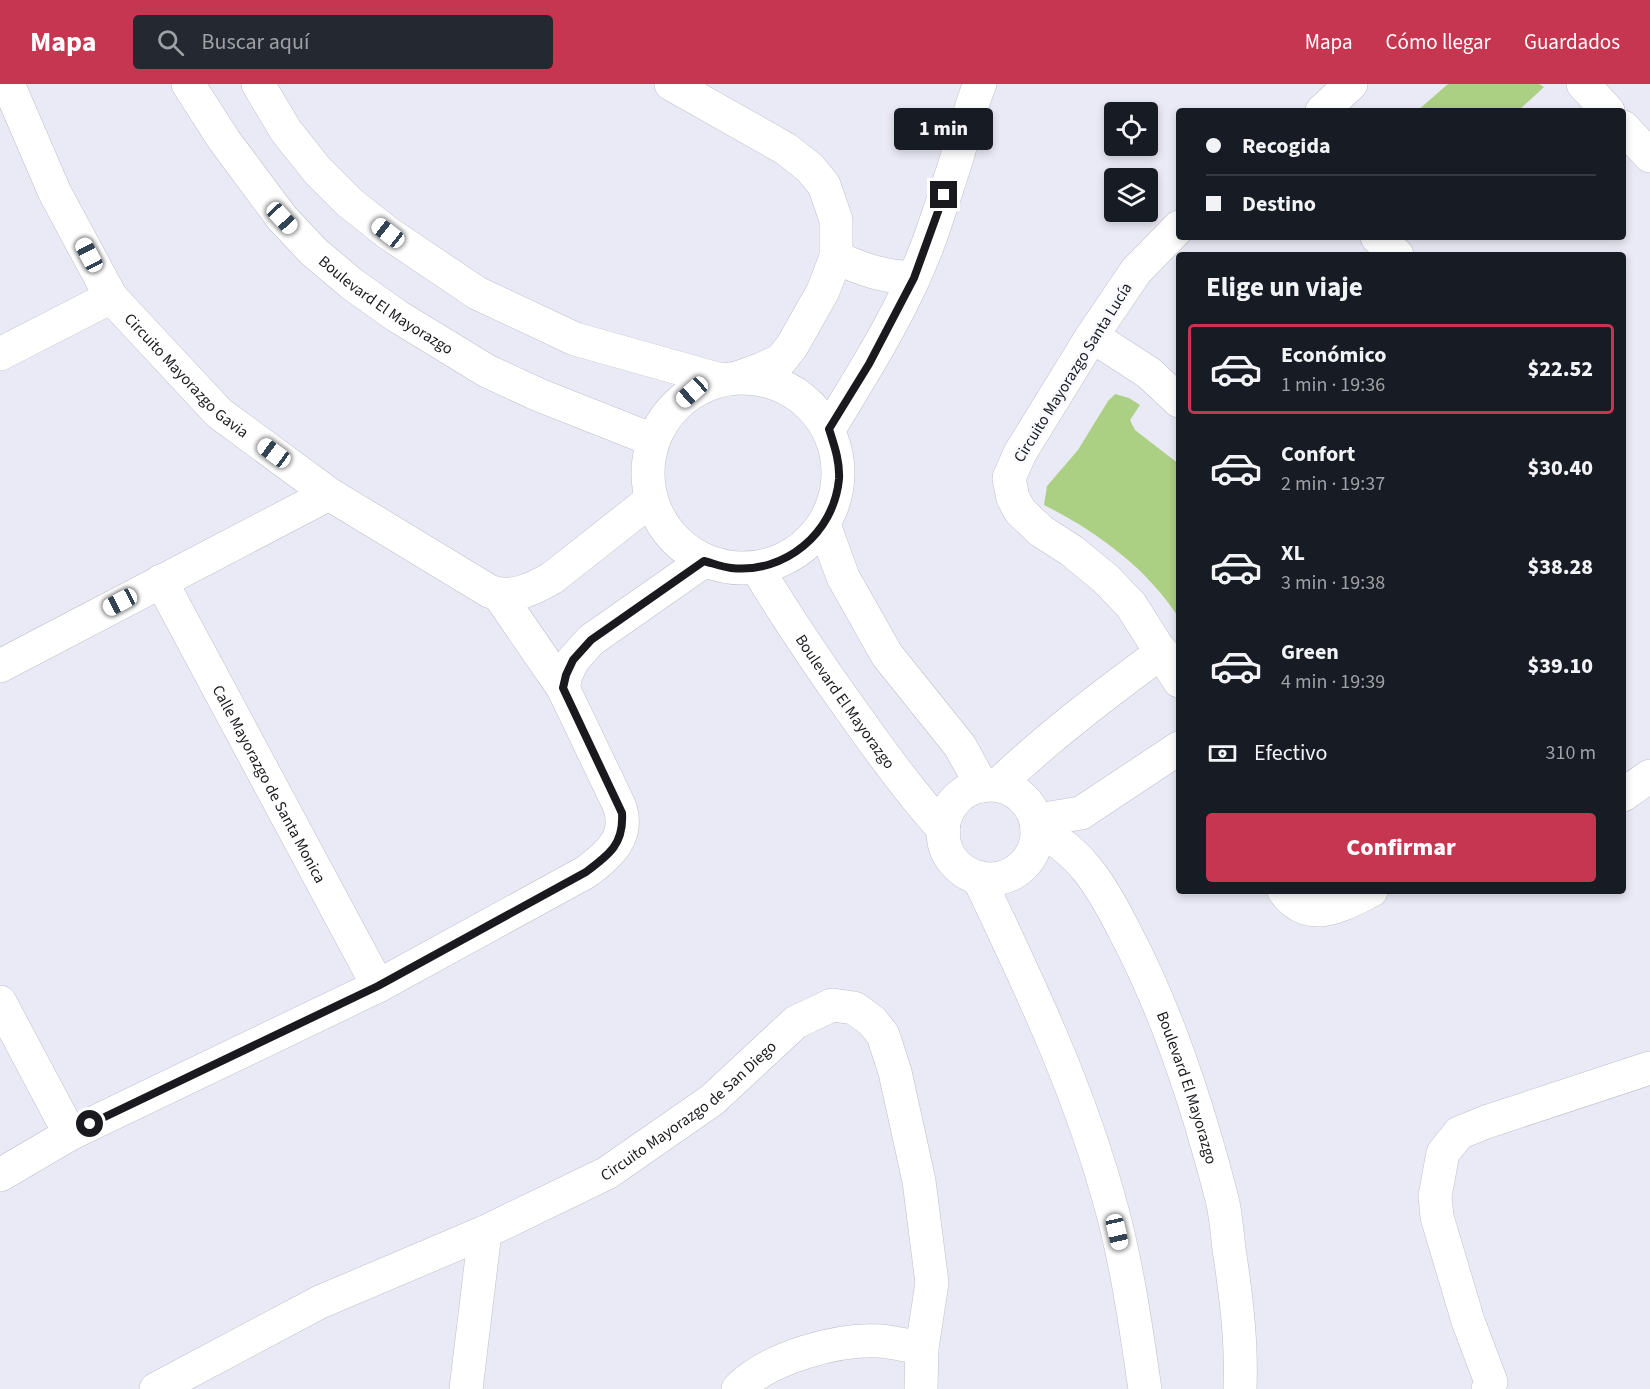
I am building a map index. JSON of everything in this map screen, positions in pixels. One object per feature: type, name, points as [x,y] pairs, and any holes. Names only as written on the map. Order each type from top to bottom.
[{"type":"street","name":"Circuito Mayorazgo Gavia","points":[[8,84],[55,193],[111,297],[219,412],[329,494],[499,595]]},
{"type":"street","name":"Boulevard El Mayorazgo","points":[[188,84],[218,130],[282,218],[314,252],[352,284],[397,316],[487,371],[539,395],[653,440]]},
{"type":"street","points":[[258,84],[286,131],[317,170],[350,203],[388,233],[477,293],[575,339],[730,379],[775,382],[806,401],[829,429],[837,453],[839,477],[834,502],[824,525],[806,545],[783,560],[757,568],[730,568],[704,561],[681,546],[663,525],[651,500],[648,470],[653,440],[669,413],[692,392],[730,379],[762,369],[781,360],[792,346],[823,291],[836,257],[837,220],[830,197],[819,176],[786,149],[671,84]]},
{"type":"street","points":[[829,429],[869,364],[914,278],[931,236],[958,153],[970,105],[980,84]]},
{"type":"street","points":[[1325,108],[1351,84]]},
{"type":"street","points":[[1582,84],[1605,108]]},
{"type":"street","points":[[1626,130],[1650,154]]},
{"type":"street","name":"Circuito Mayorazgo Santa Lucía","points":[[1176,230],[1136,271],[1092,336],[1013,466],[1009,478],[1013,498],[1020,511],[1041,531],[1072,551],[1106,579],[1131,605],[1176,676]]},
{"type":"street","points":[[1380,240],[1393,252]]},
{"type":"street","points":[[836,257],[873,273],[914,278]]},
{"type":"street","points":[[0,354],[111,297]]},
{"type":"street","points":[[1092,336],[1149,373],[1176,398]]},
{"type":"street","points":[[0,666],[329,494]]},
{"type":"street","points":[[0,1175],[70,1134],[378,986],[586,872],[602,861],[616,845],[623,826],[622,813],[563,688],[499,595],[536,588],[552,578],[651,500]]},
{"type":"street","points":[[824,525],[843,577],[887,654],[990,785],[1013,790],[1025,800],[1037,825],[1035,844],[1029,858],[1019,869],[1007,876],[992,879],[978,877],[964,871],[952,860],[945,846],[946,814],[955,801],[967,791],[990,785],[1162,652]]},
{"type":"street","points":[[563,688],[573,660],[591,640],[704,561]]},
{"type":"street","name":"Boulevard El Mayorazgo","points":[[757,568],[792,625],[847,704],[914,797],[944,830]]},
{"type":"street","name":"Calle Mayorazgo de Santa Monica","points":[[161,581],[378,986]]},
{"type":"street","points":[[1037,825],[1081,813],[1176,750]]},
{"type":"street","points":[[1626,793],[1650,776]]},
{"type":"street","name":"Boulevard El Mayorazgo","points":[[1037,825],[1062,843],[1088,869],[1115,914],[1141,963],[1182,1067],[1222,1201],[1234,1285],[1241,1359],[1240,1389]]},
{"type":"street","points":[[978,877],[1055,1041],[1086,1124],[1115,1221],[1132,1297],[1145,1389]]},
{"type":"street","points":[[1286,894],[1294,903],[1310,910],[1330,910],[1365,894]]},
{"type":"street","points":[[0,1002],[70,1134]]},
{"type":"street","name":"Circuito Mayorazgo de San Diego","points":[[156,1389],[320,1302],[484,1232],[608,1173],[712,1100],[796,1022],[832,1005],[854,1008],[872,1021],[883,1035],[895,1072],[919,1181],[932,1282],[922,1348],[921,1389]]},
{"type":"street","points":[[1493,1387],[1468,1322],[1437,1216],[1435,1196],[1443,1153],[1459,1133],[1650,1068]]},
{"type":"street","points":[[466,1389],[484,1232]]},
{"type":"street","points":[[738,1389],[747,1380],[783,1360],[827,1346],[879,1341],[922,1348]]},
{"type":"green space","points":[[1448,84],[1539,84],[1544,87],[1521,108],[1420,108]]},
{"type":"green space","points":[[1115,394],[1129,398],[1140,405],[1130,420],[1135,430],[1176,462],[1176,614],[1152,583],[1119,552],[1083,527],[1044,505],[1047,486],[1078,450],[1108,401]]},
{"type":"route","points":[[90,1124],[378,986],[586,872],[602,861],[621,836],[622,813],[563,688],[573,660],[591,640],[704,561],[730,568],[757,568],[783,560],[806,545],[824,525],[834,502],[839,477],[837,453],[829,429],[869,364],[914,278],[944,195]]}]
